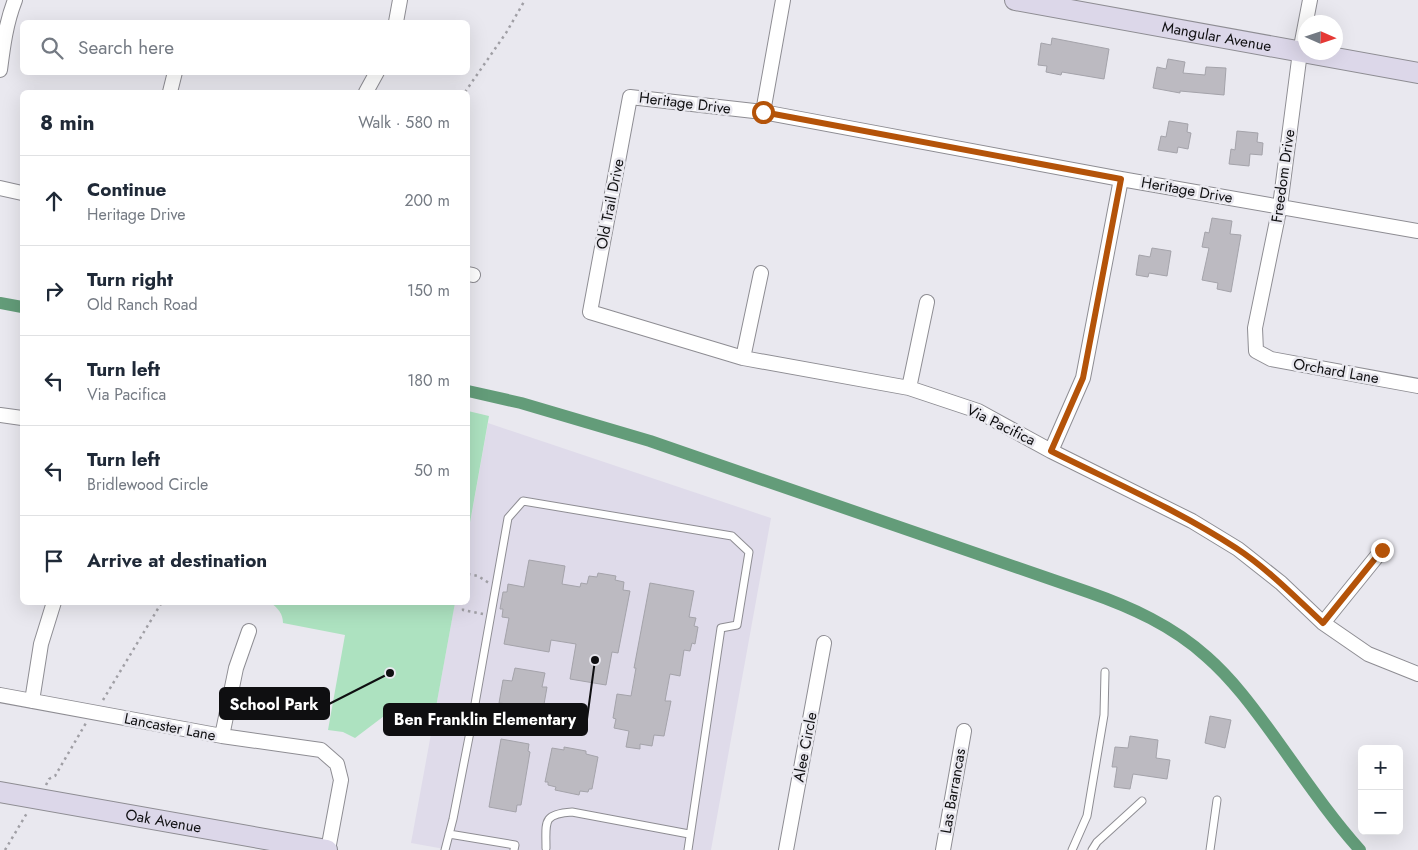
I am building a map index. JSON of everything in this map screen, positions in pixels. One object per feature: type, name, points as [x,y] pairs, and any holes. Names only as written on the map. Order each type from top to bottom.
[{"type":"street","points":[[0,70],[3,43],[14,0]]},
{"type":"street","points":[[396,20],[400,0]]},
{"type":"street","points":[[763,112],[783,0]]},
{"type":"street","name":"Mangular Avenue","points":[[1015,0],[1298,52]]},
{"type":"street","name":"Freedom Drive","points":[[1307,15],[1310,0]]},
{"type":"street","name":"Freedom Drive","points":[[1256,351],[1254,328],[1280,206],[1299,60]]},
{"type":"street","name":"Mangular Avenue","points":[[1343,60],[1418,74]]},
{"type":"street","points":[[170,90],[173,75]]},
{"type":"street","points":[[367,90],[375,75]]},
{"type":"street","name":"Heritage Drive","points":[[630,97],[763,112],[1121,179],[1418,231]]},
{"type":"street","name":"Old Trail Drive","points":[[590,312],[630,97]]},
{"type":"street","points":[[1051,451],[1083,378],[1121,179]]},
{"type":"street","points":[[0,188],[20,193]]},
{"type":"street","points":[[743,358],[761,273]]},
{"type":"street","points":[[909,388],[927,302]]},
{"type":"street","name":"Via Pacifica","points":[[590,312],[743,358],[909,388],[978,411],[1051,451],[1192,521],[1238,549],[1281,583],[1323,623],[1368,654],[1418,674]]},
{"type":"street","name":"Orchard Lane","points":[[1256,351],[1271,359],[1418,386]]},
{"type":"street","points":[[0,415],[20,418]]},
{"type":"street","points":[[1323,623],[1382,550]]},
{"type":"street","points":[[32,701],[41,644],[53,605]]},
{"type":"street","points":[[222,736],[236,668],[249,631]]},
{"type":"street","name":"Alee Circle","points":[[786,850],[824,643]]},
{"type":"street","name":"Lancaster Lane","points":[[0,695],[222,736],[321,750],[336,764],[341,780],[327,850]]},
{"type":"street","name":"Las Barrancas","points":[[943,850],[964,731]]},
{"type":"street","name":"Oak Avenue","points":[[0,792],[327,850]]},
{"type":"lane","points":[[445,850],[470,732],[508,518],[523,501],[732,536],[748,552],[736,625],[721,628],[688,850]]},
{"type":"lane","points":[[1072,850],[1088,816],[1104,715],[1105,672]]},
{"type":"lane","points":[[1092,850],[1097,842],[1142,800]]},
{"type":"lane","points":[[1210,850],[1217,800]]},
{"type":"lane","points":[[555,850],[547,849],[546,825],[550,817],[556,813],[572,812],[690,834]]},
{"type":"lane","points":[[449,834],[514,845],[514,850]]},
{"type":"path","points":[[466,90],[506,33],[525,0]]},
{"type":"path","points":[[470,574],[478,576],[496,587]]},
{"type":"path","points":[[103,700],[160,605]]},
{"type":"path","points":[[463,605],[463,610],[491,615]]},
{"type":"path","points":[[45,786],[49,779],[55,776],[88,718]]},
{"type":"path","points":[[5,850],[28,812]]},
{"type":"shaded area","points":[[488,423],[771,518],[711,850],[450,850],[411,843],[455,605],[470,605],[470,524]]},
{"type":"green space","points":[[470,411],[489,416],[470,523]]},
{"type":"green space","points":[[274,605],[455,605],[434,718],[392,710],[355,738],[343,732],[328,730],[345,635],[283,623],[280,612]]},
{"type":"building","points":[[1052,38],[1109,49],[1104,79],[1062,72],[1061,75],[1046,72],[1047,66],[1038,65],[1041,43],[1051,45]]},
{"type":"building","points":[[1168,59],[1185,62],[1183,73],[1205,75],[1206,67],[1226,68],[1224,95],[1180,91],[1180,93],[1153,88],[1157,67],[1166,69]]},
{"type":"building","points":[[1169,121],[1188,124],[1187,132],[1191,133],[1188,149],[1178,147],[1177,153],[1158,150],[1161,136],[1166,137]]},
{"type":"building","points":[[1237,131],[1258,133],[1257,142],[1263,143],[1262,155],[1250,154],[1249,166],[1229,164],[1231,149],[1235,150]]},
{"type":"building","points":[[1212,218],[1232,221],[1230,234],[1241,235],[1231,292],[1217,289],[1218,283],[1202,280],[1209,248],[1202,247],[1205,232],[1209,233]]},
{"type":"building","points":[[1152,248],[1171,251],[1167,276],[1149,273],[1148,277],[1136,275],[1139,255],[1150,257]]},
{"type":"building","points":[[529,560],[565,566],[562,584],[580,587],[581,583],[587,584],[589,576],[597,577],[598,573],[616,576],[615,580],[624,582],[623,590],[630,591],[618,653],[612,652],[606,685],[570,679],[576,644],[551,640],[549,652],[504,644],[509,618],[502,617],[503,609],[500,609],[503,592],[507,592],[508,584],[524,587]]},
{"type":"building","points":[[650,583],[694,591],[689,617],[696,618],[694,626],[698,627],[695,644],[692,643],[690,651],[684,650],[680,676],[670,674],[665,701],[671,701],[664,736],[654,735],[652,746],[640,744],[640,749],[626,747],[629,731],[614,728],[616,719],[613,718],[617,694],[631,696],[636,668],[634,668]]},
{"type":"building","points":[[515,668],[545,673],[542,687],[547,687],[543,710],[539,709],[537,720],[506,714],[508,704],[499,703],[503,680],[512,681]]},
{"type":"building","points":[[1210,716],[1231,720],[1225,748],[1205,743]]},
{"type":"building","points":[[1130,736],[1158,740],[1156,758],[1170,760],[1167,779],[1133,774],[1130,789],[1114,787],[1117,767],[1112,767],[1115,747],[1128,748]]},
{"type":"building","points":[[501,739],[529,744],[528,751],[530,752],[521,805],[517,805],[516,812],[489,807]]},
{"type":"building","points":[[564,747],[586,751],[586,754],[598,757],[592,789],[589,789],[588,792],[580,791],[579,795],[555,790],[556,787],[545,782],[552,748],[564,750]]},
{"type":"waterway","points":[[0,303],[20,307]]},
{"type":"waterway","points":[[470,391],[521,403],[650,441],[1088,592],[1151,618],[1194,646],[1216,665],[1264,722],[1325,807],[1360,850]]},
{"type":"place","name":"Ben Franklin Elementary","points":[[595,660]]},
{"type":"place","name":"School Park","points":[[390,673]]},
{"type":"route","points":[[763,112],[1121,179],[1083,378],[1051,451],[1192,521],[1238,549],[1281,583],[1323,623],[1382,550]]}]
